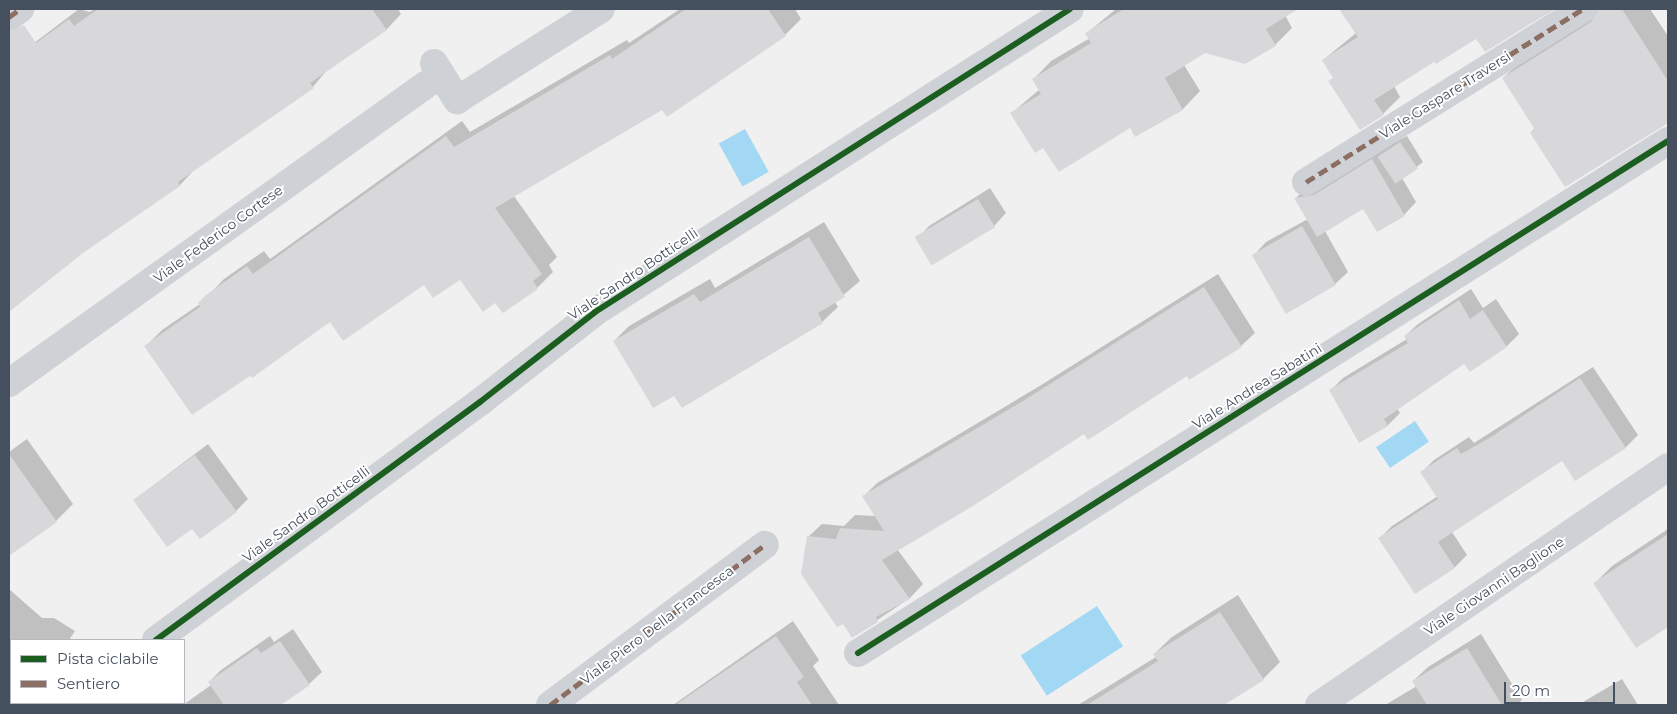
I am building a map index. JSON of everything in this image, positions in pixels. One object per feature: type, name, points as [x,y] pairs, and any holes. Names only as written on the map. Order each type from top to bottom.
[{"type":"street","points":[[9,17],[20,9]]},
{"type":"street","name":"Viale Federico Cortese","points":[[9,383],[430,74],[457,100],[600,9]]},
{"type":"street","name":"Viale Sandro Botticelli","points":[[157,639],[480,402],[595,312],[1070,9]]},
{"type":"street","name":"Viale Gaspare Traversi","points":[[1306,182],[1583,9]]},
{"type":"street","name":"Viale Andrea Sabatini","points":[[858,653],[1668,140]]},
{"type":"street","name":"Viale Giovanni Baglione","points":[[1319,705],[1668,467]]},
{"type":"street","name":"Viale Piero Della Francesca","points":[[550,705],[765,546]]},
{"type":"water","points":[[745,129],[769,172],[743,186],[719,144]]},
{"type":"water","points":[[1415,421],[1429,442],[1390,468],[1376,447]]},
{"type":"water","points":[[1097,606],[1123,646],[1047,696],[1021,656]]},
{"type":"building","points":[[98,9],[372,9],[387,30],[310,83],[314,88],[178,182],[180,186],[83,253],[9,312],[9,32],[24,25],[36,43],[69,19],[74,26]]},
{"type":"building","points":[[686,9],[768,9],[786,36],[667,117],[662,110],[495,208],[542,274],[533,281],[538,289],[503,313],[495,303],[483,312],[460,280],[433,298],[424,285],[343,341],[330,322],[252,378],[250,376],[192,415],[144,346],[200,307],[198,303],[206,295],[247,266],[253,274],[446,136],[454,147],[610,55],[612,59]]},
{"type":"building","points":[[1124,9],[1298,9],[1266,29],[1276,46],[1245,64],[1205,53],[1165,78],[1183,110],[1135,137],[1130,128],[1059,172],[1043,148],[1035,153],[1010,113],[1041,94],[1032,79],[1091,43],[1085,33]]},
{"type":"building","points":[[1339,9],[1554,9],[1485,52],[1476,39],[1436,64],[1434,62],[1374,100],[1384,115],[1360,130],[1328,81],[1333,78],[1322,60],[1358,37]]},
{"type":"building","points":[[1599,9],[1622,9],[1668,81],[1668,123],[1565,187],[1530,133],[1534,128],[1502,78],[1591,22]]},
{"type":"building","points":[[1400,142],[1418,169],[1396,184],[1378,157]]},
{"type":"building","points":[[1372,159],[1405,216],[1377,232],[1363,209],[1317,237],[1294,198],[1314,195]]},
{"type":"building","points":[[978,199],[995,227],[932,265],[915,237]]},
{"type":"building","points":[[1302,226],[1336,285],[1286,314],[1252,255]]},
{"type":"building","points":[[809,237],[845,297],[818,313],[823,323],[682,408],[674,396],[653,408],[613,341],[694,294],[700,302]]},
{"type":"building","points":[[1204,287],[1242,347],[1189,380],[1187,376],[1088,440],[1084,434],[973,506],[882,560],[910,599],[876,617],[878,622],[852,638],[843,624],[837,627],[801,574],[807,536],[836,539],[840,528],[884,531],[862,496],[1023,401]]},
{"type":"building","points":[[1459,300],[1470,319],[1483,310],[1507,347],[1470,372],[1464,364],[1384,419],[1388,426],[1359,443],[1329,390],[1408,343],[1404,336]]},
{"type":"building","points":[[1580,378],[1626,448],[1575,481],[1562,461],[1438,542],[1455,568],[1415,594],[1378,538],[1438,499],[1420,472],[1457,448],[1461,454],[1491,437]]},
{"type":"building","points":[[9,454],[57,522],[9,556]]},
{"type":"building","points":[[195,455],[237,512],[200,539],[192,529],[167,547],[133,500]]},
{"type":"building","points":[[1668,534],[1668,627],[1636,648],[1593,583]]},
{"type":"building","points":[[1220,612],[1264,680],[1224,705],[1087,705],[1158,661],[1153,654]]},
{"type":"building","points":[[776,636],[804,677],[797,682],[812,705],[675,705]]},
{"type":"building","points":[[280,641],[310,685],[281,705],[224,705],[208,682],[257,648],[261,653]]},
{"type":"building","points":[[1467,648],[1502,705],[1427,705],[1412,681]]},
{"type":"marked path","points":[[9,17],[20,9]]},
{"type":"marked path","points":[[1306,182],[1583,9]]},
{"type":"marked path","points":[[550,705],[765,545]]},
{"type":"cycle path","points":[[157,639],[480,402],[595,312],[1070,9]]},
{"type":"cycle path","points":[[858,653],[1668,141]]}]
